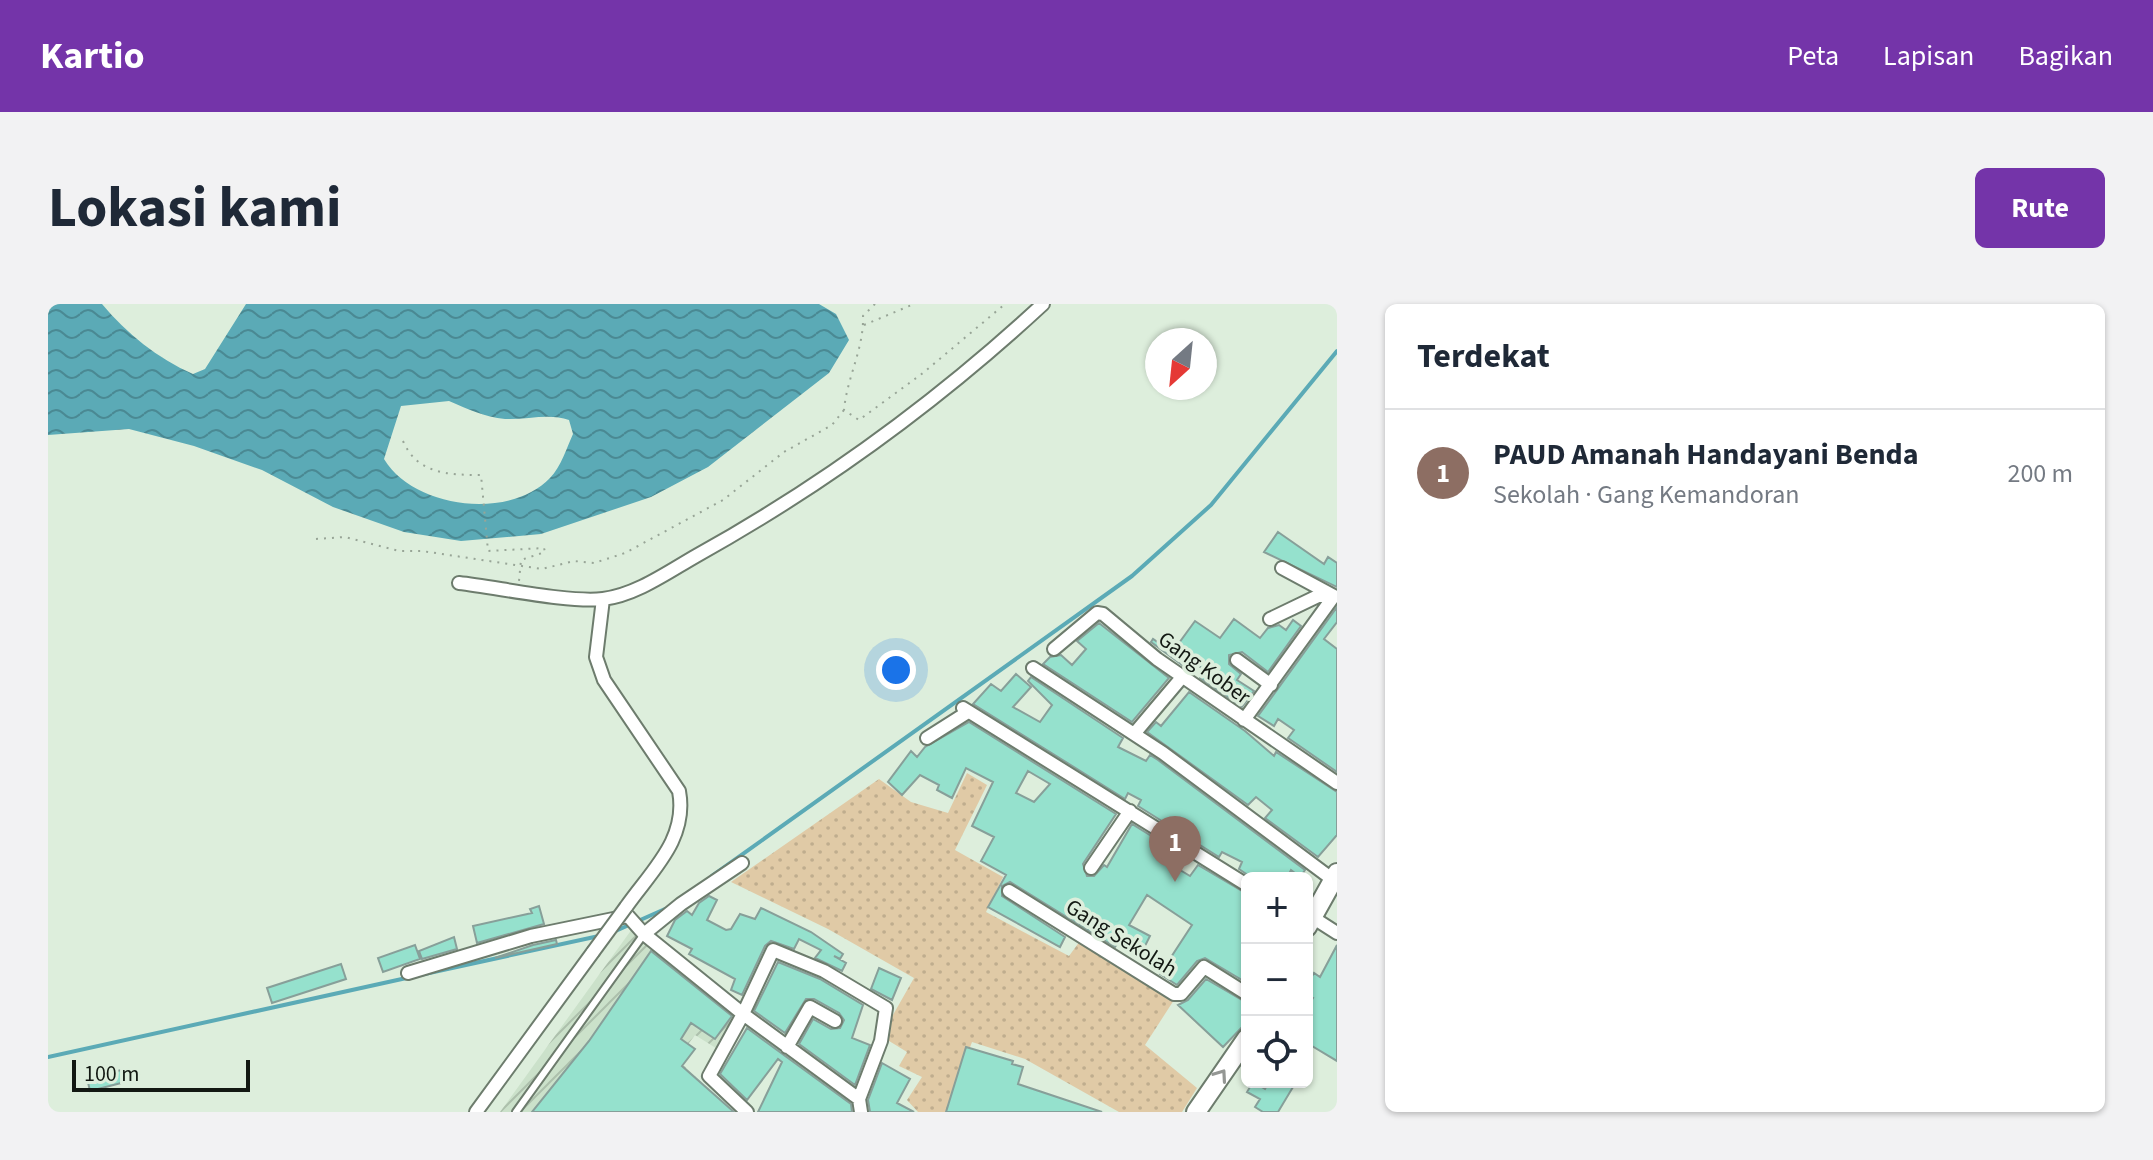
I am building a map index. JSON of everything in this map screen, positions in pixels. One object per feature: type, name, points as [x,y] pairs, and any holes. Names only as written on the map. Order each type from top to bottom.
[{"type":"main road","points":[[1313,917],[1331,887]]},
{"type":"main road","points":[[1196,1112],[1241,1047]]},
{"type":"street","points":[[459,583],[603,599],[639,587],[806,492],[910,417],[989,354],[1043,304]]},
{"type":"street","points":[[1282,568],[1336,596]]},
{"type":"street","points":[[1270,619],[1318,596],[1336,596]]},
{"type":"street","points":[[1244,720],[1336,596]]},
{"type":"street","points":[[476,1112],[593,952],[628,913],[678,834],[683,812],[679,791],[604,680],[596,657],[603,599]]},
{"type":"street","name":"Gang Kober","points":[[1054,649],[1097,613],[1103,614],[1183,676],[1337,783]]},
{"type":"street","points":[[1237,660],[1271,685]]},
{"type":"street","points":[[1033,668],[1134,734],[1331,887]]},
{"type":"street","points":[[1134,734],[1183,676]]},
{"type":"street","points":[[927,738],[965,710],[1241,881]]},
{"type":"street","points":[[1091,868],[1130,811]]},
{"type":"street","points":[[642,932],[742,863]]},
{"type":"street","name":"Gang Sekolah","points":[[1009,891],[1174,994],[1181,994],[1204,967],[1241,990]]},
{"type":"street","points":[[628,913],[642,932],[743,1014],[860,1105],[881,1041],[886,1008],[824,971],[775,949],[743,1014],[709,1076],[745,1111]]},
{"type":"street","points":[[408,973],[531,936],[628,913]]},
{"type":"street","points":[[1313,923],[1337,933]]},
{"type":"street","points":[[787,1047],[810,1007],[835,1021]]},
{"type":"lane","points":[[516,1112],[642,932]]},
{"type":"path","points":[[316,539],[345,537],[399,551],[422,551],[552,569],[563,563],[594,563],[625,553],[723,500],[784,452],[838,421],[844,410],[865,310],[875,304]]},
{"type":"path","points":[[863,325],[914,304]]},
{"type":"path","points":[[844,410],[862,419],[1005,304]]},
{"type":"path","points":[[403,441],[414,459],[429,469],[449,475],[481,475],[488,551],[544,548],[545,552],[521,560],[519,590]]},
{"type":"shaded area","points":[[967,773],[987,785],[955,850],[1003,877],[986,912],[1069,956],[1083,937],[1174,1000],[1145,1045],[1197,1088],[1182,1112],[1119,1112],[1025,1059],[972,1042],[946,1112],[918,1112],[907,1100],[922,1077],[899,1066],[907,1052],[881,1036],[914,978],[828,929],[731,882],[879,779],[911,802],[948,813]]},
{"type":"shaded area","points":[[632,929],[746,1013],[719,1050],[695,1035],[677,1059],[701,1082],[687,1112],[500,1112]]},
{"type":"water","points":[[48,304],[102,304],[143,344],[193,374],[205,369],[246,304],[819,304],[836,314],[849,340],[829,373],[708,467],[651,497],[541,534],[461,541],[404,532],[333,507],[262,470],[194,446],[129,429],[48,435]],"holes":[[[449,401],[483,415],[505,419],[546,417],[569,420],[573,434],[554,473],[533,491],[511,500],[488,504],[439,498],[417,489],[398,476],[384,459],[401,406]]]},
{"type":"building","points":[[1278,532],[1324,564],[1328,557],[1337,563],[1337,587],[1264,552]]},
{"type":"building","points":[[1337,607],[1337,622],[1324,639],[1337,649],[1337,772],[1288,738],[1294,730],[1278,719],[1274,726],[1258,716]]},
{"type":"building","points":[[1234,619],[1260,638],[1268,628],[1279,625],[1286,630],[1293,620],[1301,626],[1268,672],[1242,652],[1229,655],[1229,664],[1241,674],[1237,680],[1254,691],[1242,707],[1200,678],[1205,671],[1191,659],[1185,667],[1151,642],[1153,639],[1162,645],[1166,640],[1176,647],[1195,621],[1220,638]]},
{"type":"building","points":[[1099,623],[1169,678],[1132,722],[1043,664],[1050,657],[1061,655],[1072,665],[1086,649],[1077,641]]},
{"type":"building","points":[[1016,674],[1031,687],[1013,707],[1040,722],[1052,705],[1028,681],[1031,677],[1123,738],[1118,747],[1146,761],[1150,755],[1158,760],[1305,870],[1243,872],[1239,869],[1242,862],[1222,852],[1219,857],[1138,806],[1141,800],[1128,793],[1125,799],[973,704],[991,684],[1001,691]]},
{"type":"building","points":[[1189,692],[1245,731],[1274,756],[1276,752],[1337,792],[1337,835],[1318,857],[1265,818],[1272,810],[1256,797],[1248,805],[1147,732],[1156,722],[1161,726]]},
{"type":"building","points":[[969,722],[1116,814],[1083,864],[1087,876],[1094,876],[1104,865],[1107,867],[1132,824],[1177,852],[1170,864],[1190,876],[1198,865],[1241,890],[1241,979],[1205,958],[1197,961],[1177,985],[1160,974],[1192,925],[1147,895],[1129,925],[1150,936],[1142,952],[1120,940],[1115,947],[1010,882],[1002,886],[1002,896],[1065,937],[1060,947],[988,907],[1006,875],[981,861],[994,837],[972,826],[993,782],[966,768],[952,798],[937,790],[939,785],[920,775],[902,795],[888,782],[911,751],[917,757],[925,747]],"holes":[[[1028,771],[1050,784],[1034,802],[1016,793]]]},
{"type":"building","points":[[709,896],[717,900],[707,920],[726,930],[731,929],[740,914],[755,919],[761,908],[811,932],[843,954],[840,959],[834,956],[846,963],[842,971],[815,958],[821,950],[799,939],[794,949],[771,941],[765,946],[742,995],[731,990],[735,979],[689,954],[692,949],[667,936],[675,920],[687,911],[692,915],[699,903]]},
{"type":"building","points":[[539,906],[544,924],[477,943],[473,926],[532,913],[530,909]]},
{"type":"building","points":[[454,937],[457,949],[422,959],[419,951]]},
{"type":"building","points":[[556,940],[557,944],[495,958],[533,945]]},
{"type":"building","points":[[415,945],[420,959],[383,972],[378,958]]},
{"type":"building","points":[[1337,945],[1337,1061],[1313,1047],[1313,975],[1320,977]]},
{"type":"building","points":[[651,951],[732,1016],[715,1039],[691,1023],[681,1039],[695,1049],[682,1066],[734,1112],[532,1112],[589,1041]]},
{"type":"building","points":[[778,962],[820,979],[863,1005],[852,1038],[870,1045],[855,1085],[799,1044],[813,1019],[831,1029],[840,1028],[844,1020],[839,1013],[814,999],[806,999],[785,1033],[754,1011]]},
{"type":"building","points":[[341,964],[346,979],[272,1003],[267,988]]},
{"type":"building","points":[[879,968],[901,978],[892,1000],[871,989]]},
{"type":"building","points":[[1206,979],[1241,999],[1241,1028],[1223,1047],[1178,1005],[1188,1000]]},
{"type":"building","points":[[747,1028],[851,1104],[852,1112],[758,1112],[782,1062],[778,1059],[747,1100],[720,1074]]},
{"type":"building","points":[[966,1047],[1023,1067],[1018,1084],[1102,1112],[946,1112]]},
{"type":"building","points":[[882,1063],[910,1079],[897,1103],[914,1112],[870,1112],[868,1100]]},
{"type":"building","points":[[126,1069],[129,1081],[90,1091],[87,1078]]},
{"type":"building","points":[[1249,1088],[1292,1088],[1278,1112],[1263,1112],[1255,1107],[1260,1099],[1247,1092]]},
{"type":"waterway","points":[[712,876],[1132,576],[1211,505],[1337,351]]},
{"type":"waterway","points":[[611,933],[665,909]]},
{"type":"waterway","points":[[420,975],[599,936]]},
{"type":"waterway","points":[[48,1057],[411,977]]},
{"type":"place","name":"PAUD Amanah Handayani Benda","points":[[1175,882]]}]
